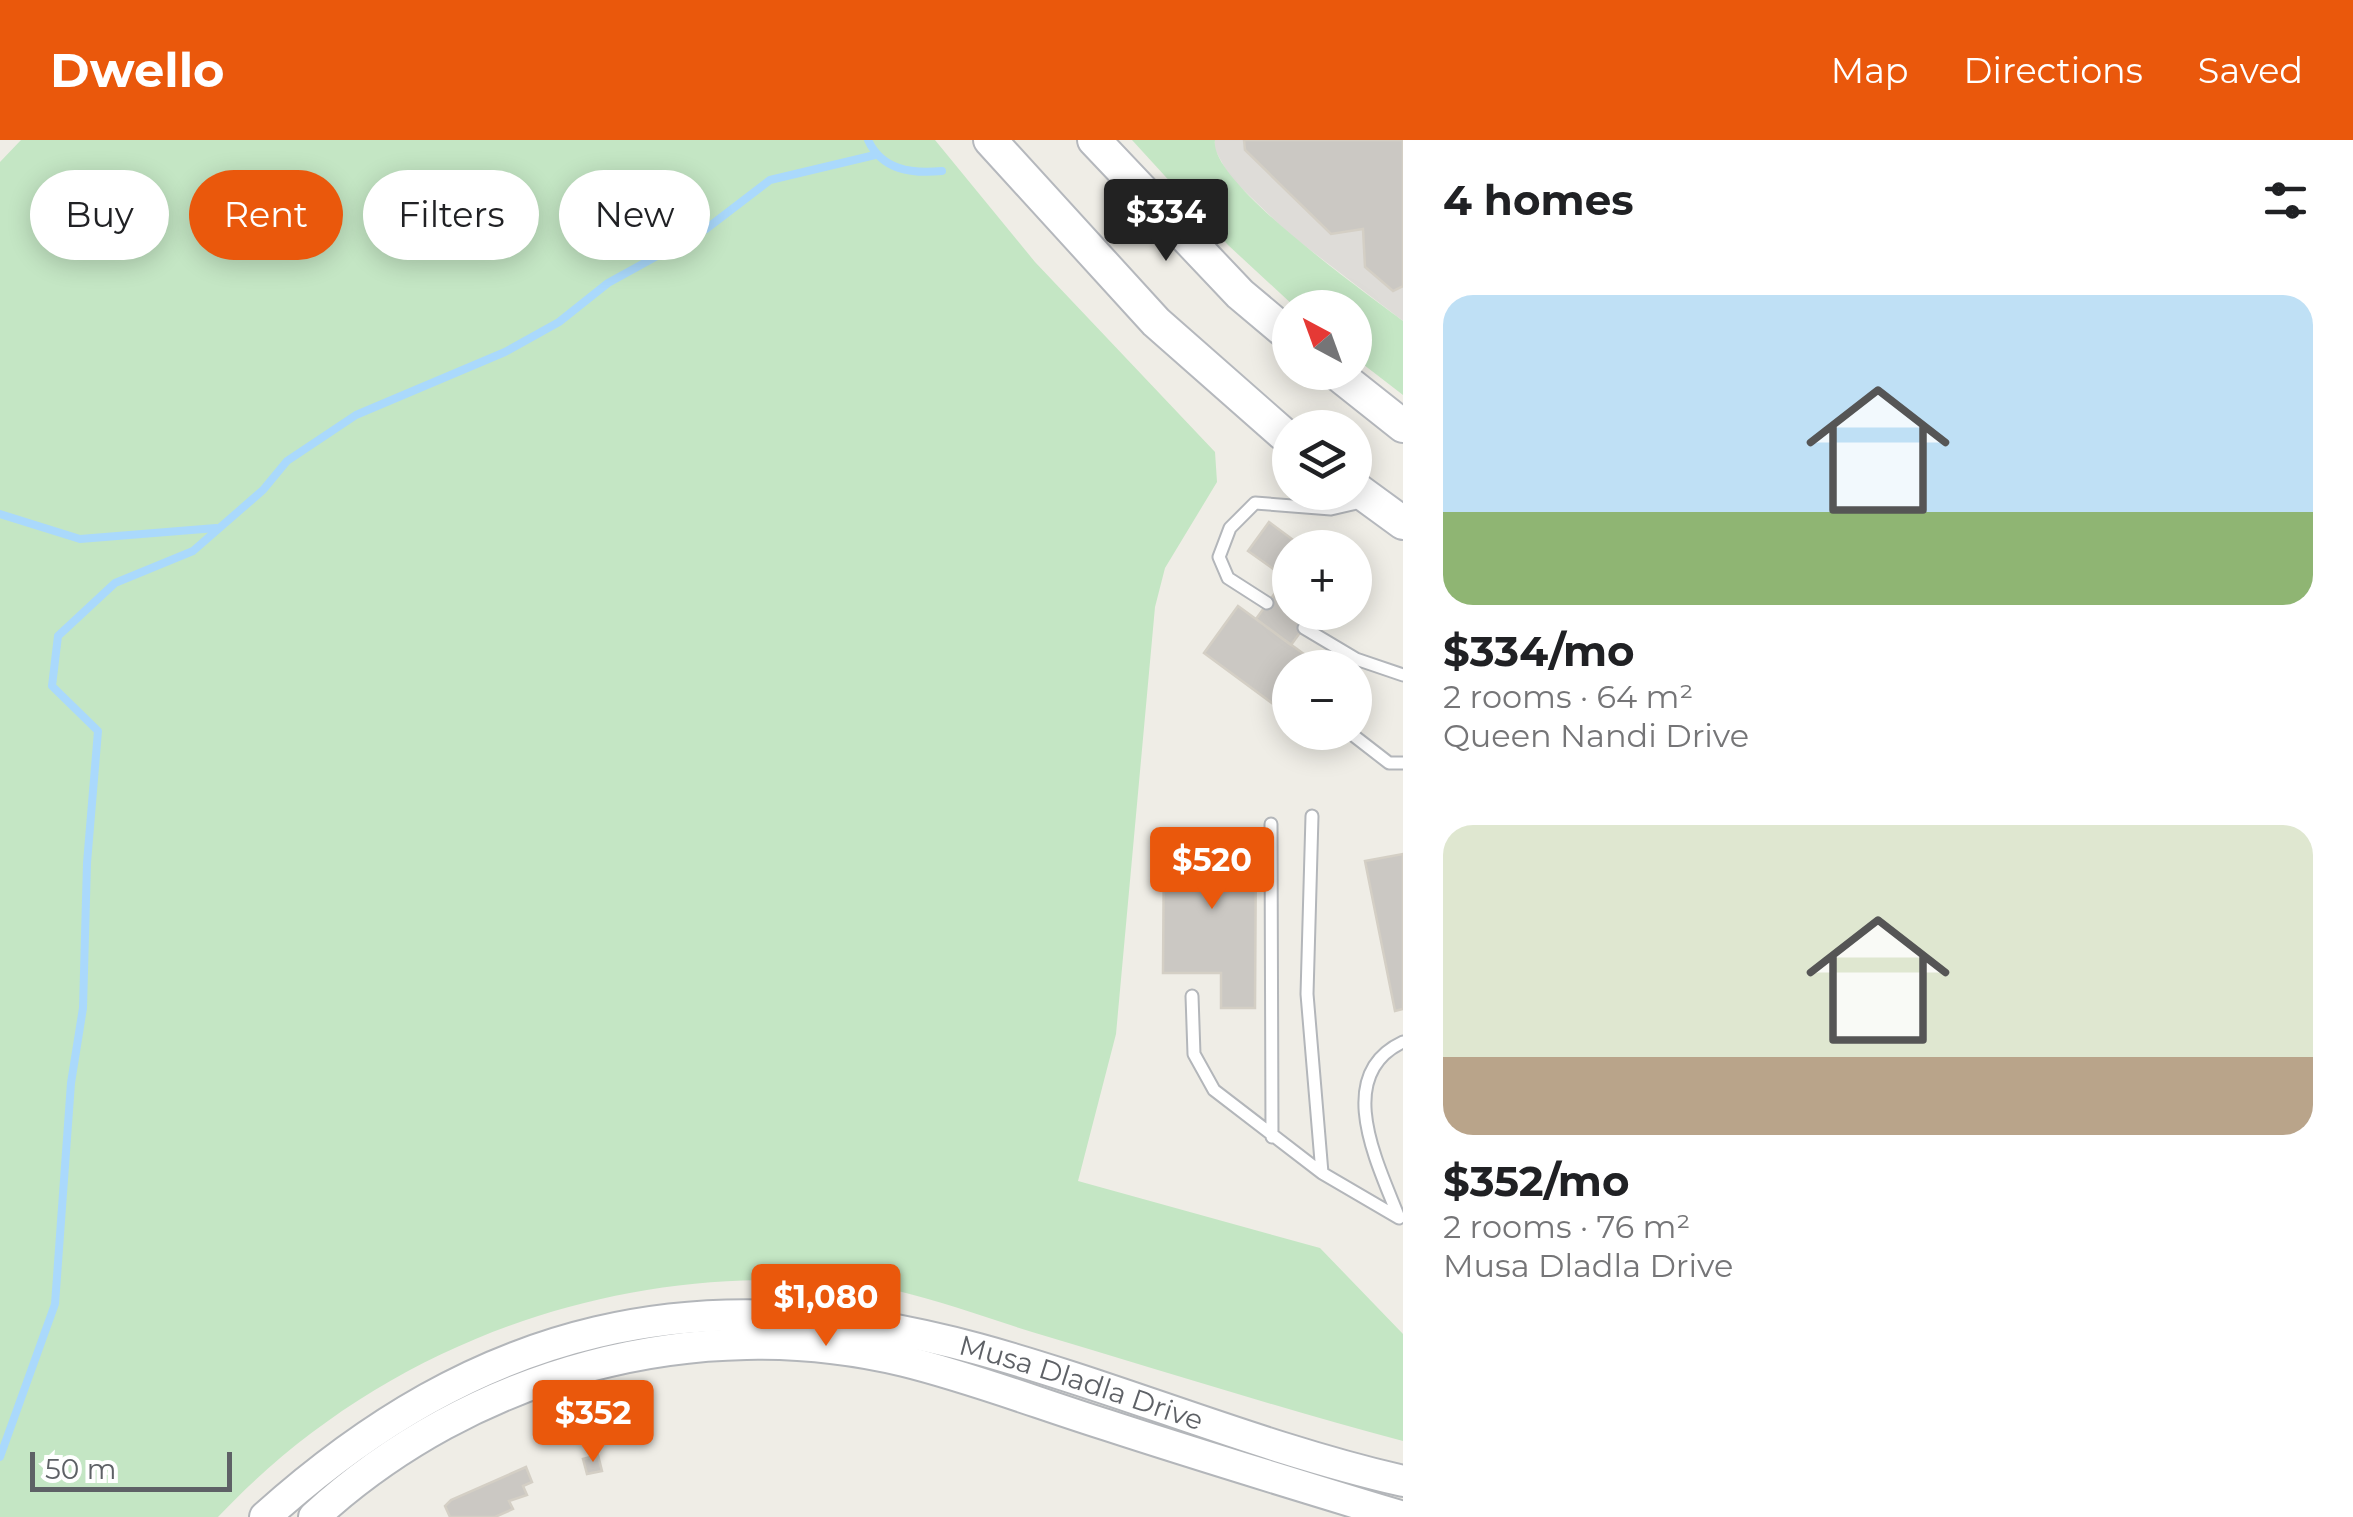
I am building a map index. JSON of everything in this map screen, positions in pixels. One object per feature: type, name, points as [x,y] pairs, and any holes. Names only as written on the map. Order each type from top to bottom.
[{"type":"main road","points":[[990,140],[1156,322],[1272,424]]},
{"type":"main road","points":[[1094,140],[1240,294],[1272,321]]},
{"type":"main road","points":[[1358,390],[1403,426]]},
{"type":"main road","points":[[1372,501],[1403,523]]},
{"type":"street","name":"Musa Dladla Drive","points":[[266,1517],[327,1462],[477,1372],[560,1339],[637,1322],[735,1315],[835,1320],[976,1348],[1403,1481]]},
{"type":"street","name":"Musa Dladla Drive","points":[[314,1517],[367,1474],[458,1418],[579,1366],[696,1343],[753,1342],[904,1361],[1403,1516]]},
{"type":"lane","points":[[1267,603],[1228,578],[1220,557],[1230,528],[1248,507],[1272,502]]},
{"type":"lane","points":[[1307,630],[1339,650]]},
{"type":"lane","points":[[1372,663],[1403,675]]},
{"type":"lane","points":[[1372,750],[1389,763],[1403,763]]},
{"type":"lane","points":[[1312,816],[1307,994],[1322,1173]]},
{"type":"lane","points":[[1271,824],[1272,1137]]},
{"type":"lane","points":[[1192,996],[1194,1054],[1214,1090],[1322,1173],[1401,1219]]},
{"type":"lane","points":[[1401,1219],[1371,1141],[1364,1090],[1374,1062],[1403,1042]]},
{"type":"shaded area","points":[[1215,140],[1403,140],[1403,321],[1372,297],[1372,290],[1362,290],[1288,233],[1230,177],[1214,148]]},
{"type":"green space","points":[[21,140],[935,140],[1035,262],[1215,452],[1217,482],[1165,568],[1155,607],[1116,1034],[1078,1181],[1320,1248],[1403,1334],[1403,1441],[912,1294],[844,1282],[759,1280],[683,1285],[608,1297],[535,1317],[464,1344],[397,1377],[333,1418],[273,1464],[218,1517],[0,1517],[0,162]]},
{"type":"green space","points":[[1132,140],[1215,140],[1220,159],[1262,209],[1362,290],[1277,290],[1228,245]]},
{"type":"green space","points":[[1372,298],[1403,321],[1403,395],[1372,371]]},
{"type":"building","points":[[1244,140],[1403,140],[1403,286],[1393,291],[1365,267],[1363,229],[1331,234],[1245,150]]},
{"type":"building","points":[[1269,522],[1280,530],[1272,530],[1272,568],[1248,551]]},
{"type":"building","points":[[1272,597],[1272,630],[1302,630],[1291,645],[1256,619]]},
{"type":"building","points":[[1238,606],[1298,650],[1272,650],[1272,703],[1204,653]]},
{"type":"building","points":[[1164,836],[1256,836],[1255,1008],[1221,1008],[1221,973],[1163,973]]},
{"type":"building","points":[[1403,854],[1403,1009],[1395,1011],[1365,861]]},
{"type":"building","points":[[598,1455],[602,1471],[587,1474],[583,1459]]},
{"type":"building","points":[[526,1467],[532,1482],[523,1486],[527,1495],[509,1501],[513,1509],[495,1517],[450,1517],[445,1506],[451,1500]]},
{"type":"waterway","points":[[868,140],[889,164],[919,172],[942,171]]},
{"type":"waterway","points":[[0,1457],[55,1304],[71,1083],[83,1008],[87,863],[98,731],[52,686],[58,636],[115,583],[193,551],[263,490],[287,461],[356,415],[505,352],[559,322],[608,283],[706,229],[770,180],[875,155]]},
{"type":"waterway","points":[[0,514],[80,539],[216,528]]}]
